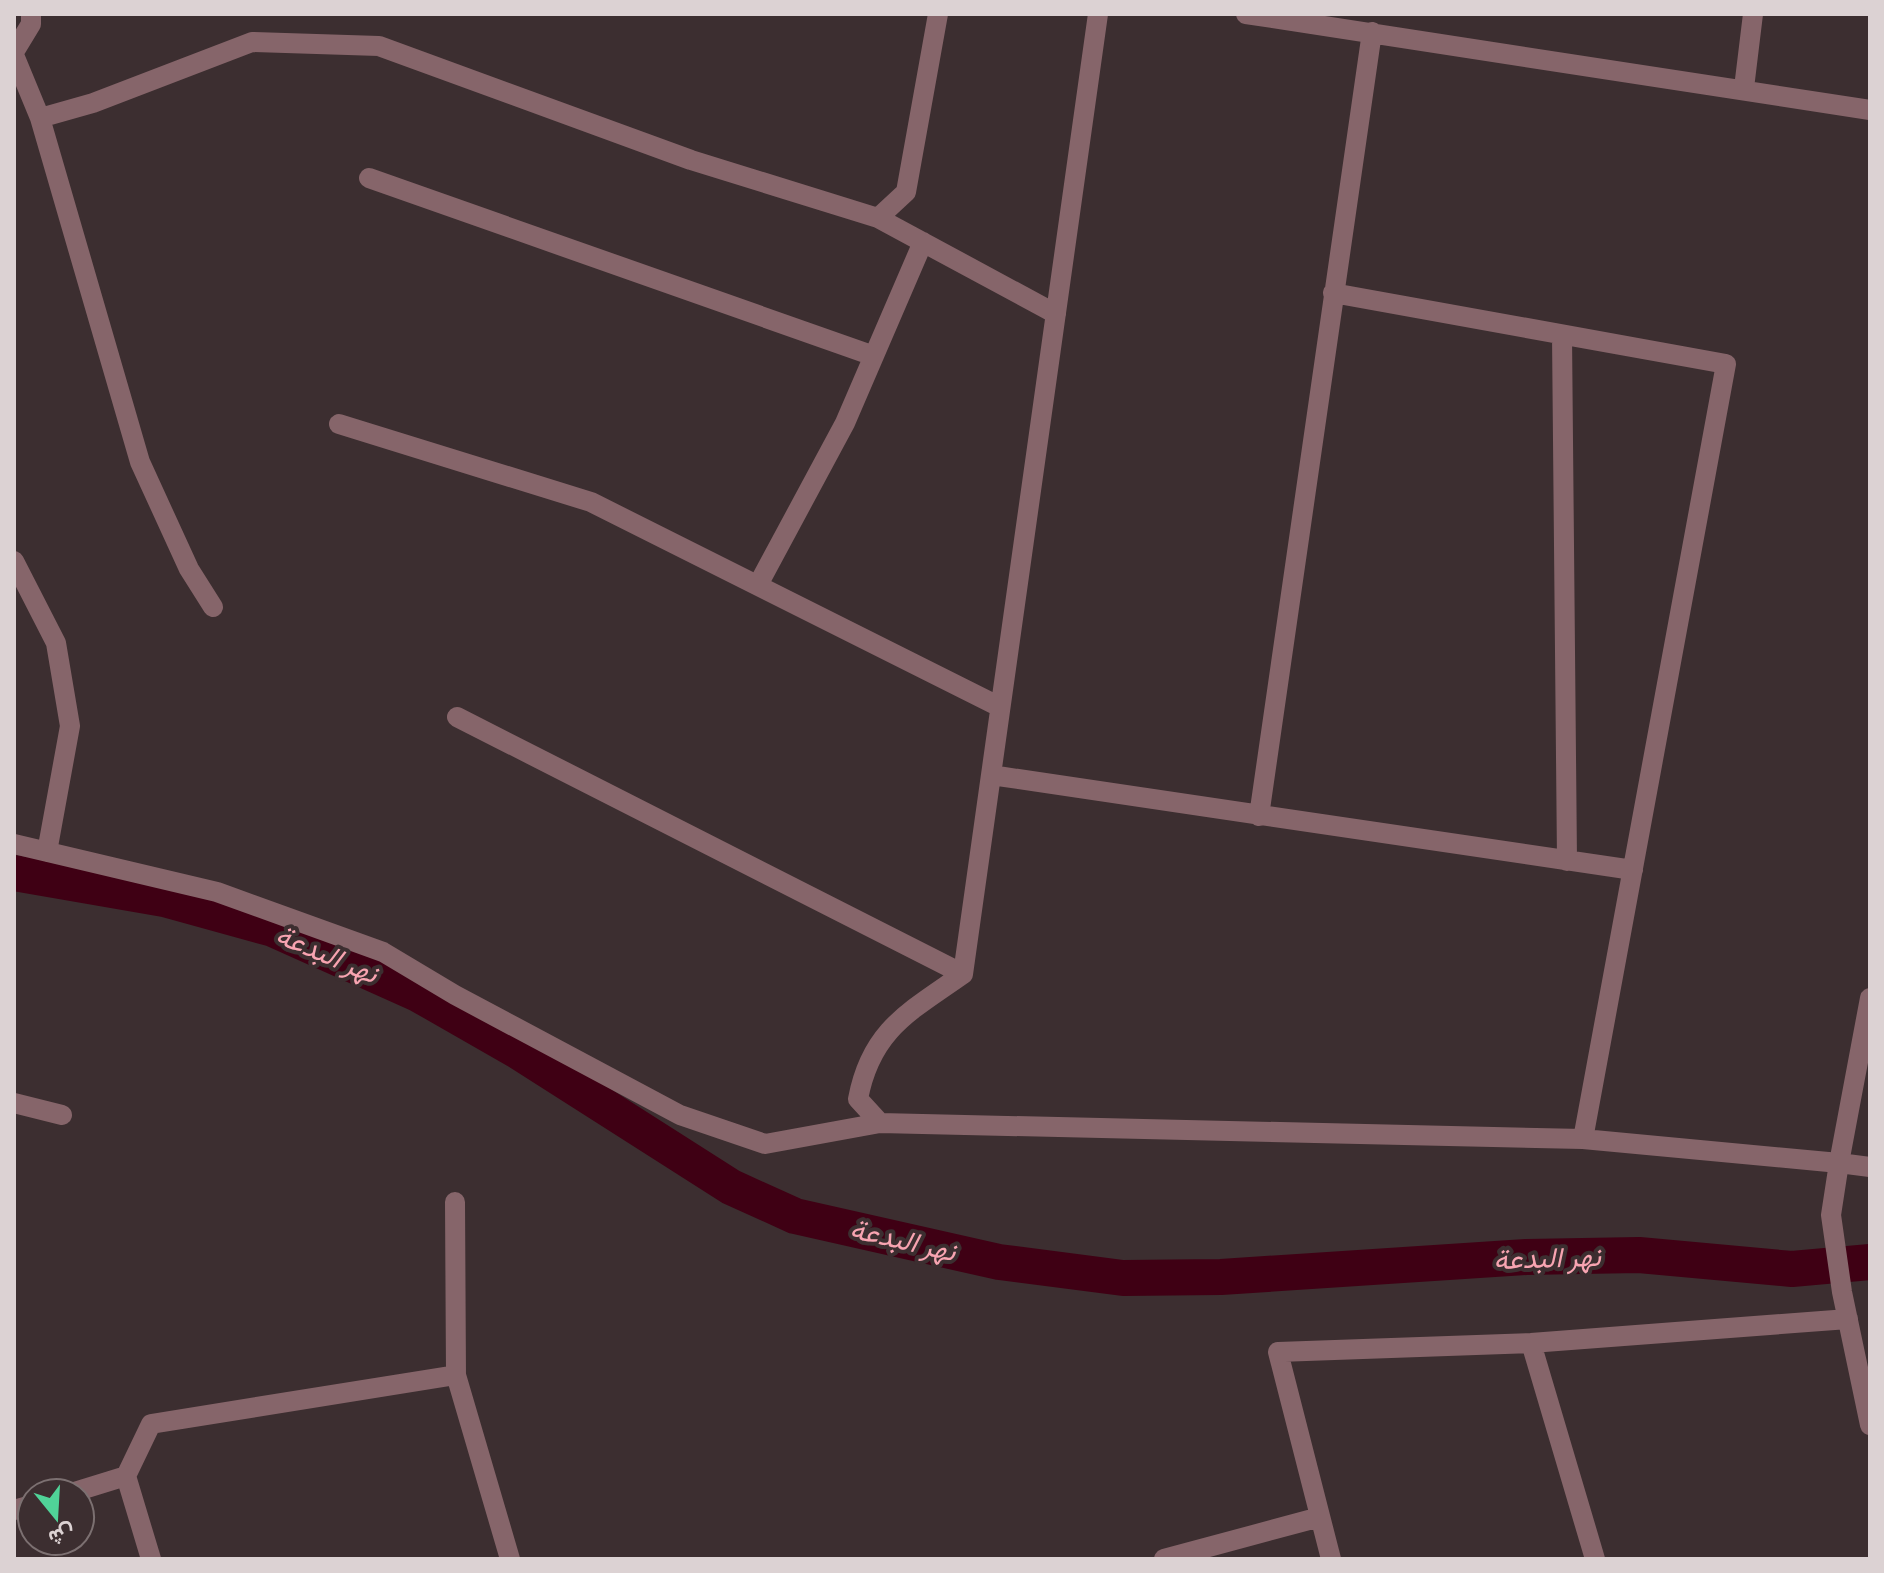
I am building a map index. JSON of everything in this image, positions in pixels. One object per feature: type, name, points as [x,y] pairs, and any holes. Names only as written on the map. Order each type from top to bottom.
[{"type":"street","points":[[31,14],[31,24],[14,54],[40,118],[140,462],[189,569],[213,607]]},
{"type":"street","points":[[878,218],[906,192],[938,14]]},
{"type":"street","points":[[880,1123],[858,1099],[864,1064],[895,1021],[963,974],[1098,14]]},
{"type":"street","points":[[1246,14],[1744,88],[1870,110]]},
{"type":"street","points":[[1744,88],[1753,14]]},
{"type":"street","points":[[1259,816],[1372,32]]},
{"type":"street","points":[[40,118],[93,103],[252,42],[379,46],[691,160],[878,218],[1056,314]]},
{"type":"street","points":[[369,178],[874,356]]},
{"type":"street","points":[[759,583],[845,423],[923,242]]},
{"type":"street","points":[[1333,293],[1726,364],[1583,1139]]},
{"type":"street","points":[[1562,335],[1567,861]]},
{"type":"street","points":[[339,424],[591,502],[759,583],[1000,707]]},
{"type":"street","points":[[14,561],[56,643],[70,726],[47,852]]},
{"type":"street","points":[[457,717],[963,974]]},
{"type":"street","points":[[991,775],[1633,870]]},
{"type":"street","points":[[14,844],[217,892],[383,952],[455,995],[680,1115],[765,1144],[880,1123],[1583,1139],[1870,1167]]},
{"type":"street","points":[[1870,998],[1831,1215],[1842,1292],[1870,1425]]},
{"type":"street","points":[[14,1103],[62,1115]]},
{"type":"street","points":[[455,1202],[456,1375],[510,1559]]},
{"type":"street","points":[[1331,1559],[1278,1352],[1531,1343],[1848,1319]]},
{"type":"street","points":[[1531,1343],[1595,1559]]},
{"type":"street","points":[[151,1559],[126,1476],[151,1424],[456,1375]]},
{"type":"street","points":[[96,1485],[126,1476]]},
{"type":"street","points":[[1164,1559],[1320,1517]]},
{"type":"waterway","name":"نهر البدعة","points":[[14,873],[164,899],[273,929],[418,994],[516,1050],[731,1187],[795,1216],[999,1262],[1123,1278],[1221,1277],[1526,1257],[1639,1255],[1792,1269],[1870,1262]]}]
